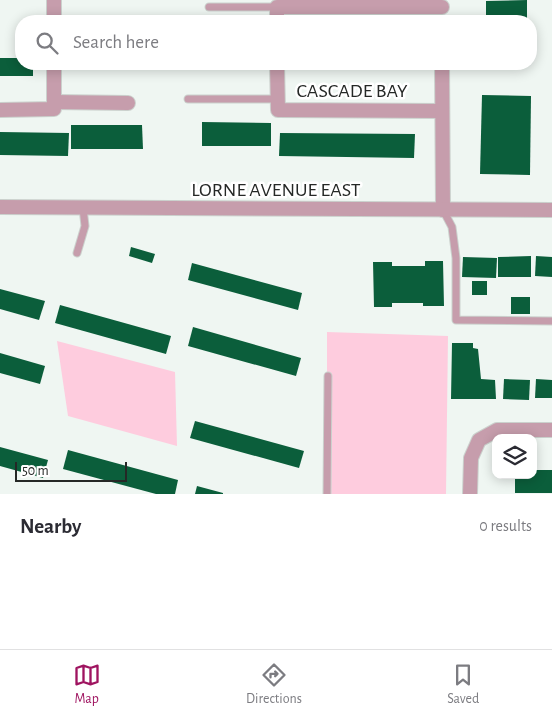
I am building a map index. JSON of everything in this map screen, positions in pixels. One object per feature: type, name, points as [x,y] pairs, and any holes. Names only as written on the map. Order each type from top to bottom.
[{"type":"street","points":[[54,0],[54,15]]},
{"type":"street","points":[[277,15],[277,6],[442,3]]},
{"type":"street","points":[[0,110],[54,109],[54,70]]},
{"type":"street","name":"CASCADE BAY","points":[[277,70],[278,110],[442,111]]},
{"type":"street","points":[[442,70],[443,210]]},
{"type":"street","points":[[54,102],[128,103]]},
{"type":"street","name":"LORNE AVENUE EAST","points":[[0,207],[552,210]]},
{"type":"street","points":[[470,494],[471,458],[479,440],[497,430],[552,430]]},
{"type":"lane","points":[[209,7],[277,6]]},
{"type":"lane","points":[[188,100],[278,100]]},
{"type":"lane","points":[[77,253],[84,226],[83,208]]},
{"type":"lane","points":[[443,210],[452,227],[455,250],[456,320],[552,322]]},
{"type":"lane","points":[[327,494],[328,376]]},
{"type":"shaded area","points":[[327,332],[448,336],[446,494],[327,494]]},
{"type":"shaded area","points":[[57,341],[175,372],[177,446],[68,416]]},
{"type":"building","points":[[527,0],[527,15],[486,15],[486,1]]},
{"type":"building","points":[[0,58],[15,58],[15,70],[33,70],[33,76],[0,76]]},
{"type":"building","points":[[482,95],[531,96],[530,175],[480,174]]},
{"type":"building","points":[[202,122],[271,123],[271,146],[202,146]]},
{"type":"building","points":[[71,125],[142,125],[143,149],[71,149]]},
{"type":"building","points":[[0,132],[69,133],[68,156],[0,155]]},
{"type":"building","points":[[280,133],[415,134],[414,158],[279,156]]},
{"type":"building","points":[[131,247],[155,254],[152,263],[129,256]]},
{"type":"building","points":[[531,256],[531,277],[498,277],[498,257]]},
{"type":"building","points":[[536,256],[552,257],[552,277],[535,276]]},
{"type":"building","points":[[463,257],[497,258],[496,278],[462,277]]},
{"type":"building","points":[[425,261],[443,261],[444,306],[423,306],[423,303],[392,303],[392,307],[374,307],[373,262],[392,262],[392,266],[425,266]]},
{"type":"building","points":[[192,263],[302,293],[298,310],[188,280]]},
{"type":"building","points":[[472,281],[487,281],[487,295],[472,295]]},
{"type":"building","points":[[0,289],[45,301],[39,320],[0,309]]},
{"type":"building","points":[[511,297],[530,297],[530,314],[511,314]]},
{"type":"building","points":[[60,305],[171,336],[166,354],[55,323]]},
{"type":"building","points":[[193,327],[301,358],[296,376],[188,346]]},
{"type":"building","points":[[452,343],[473,343],[473,348],[478,349],[481,379],[495,380],[496,399],[451,399]]},
{"type":"building","points":[[0,353],[45,366],[40,384],[0,373]]},
{"type":"building","points":[[504,379],[530,380],[529,400],[503,399]]},
{"type":"building","points":[[536,379],[552,380],[552,398],[535,398]]},
{"type":"building","points":[[195,421],[304,451],[299,468],[190,438]]},
{"type":"building","points":[[0,447],[48,460],[43,478],[0,466]]},
{"type":"building","points":[[68,450],[178,480],[175,494],[156,494],[63,469]]},
{"type":"building","points":[[537,470],[552,470],[552,493],[515,493],[515,479],[537,479]]},
{"type":"building","points":[[197,486],[223,493],[223,494],[195,494]]}]
